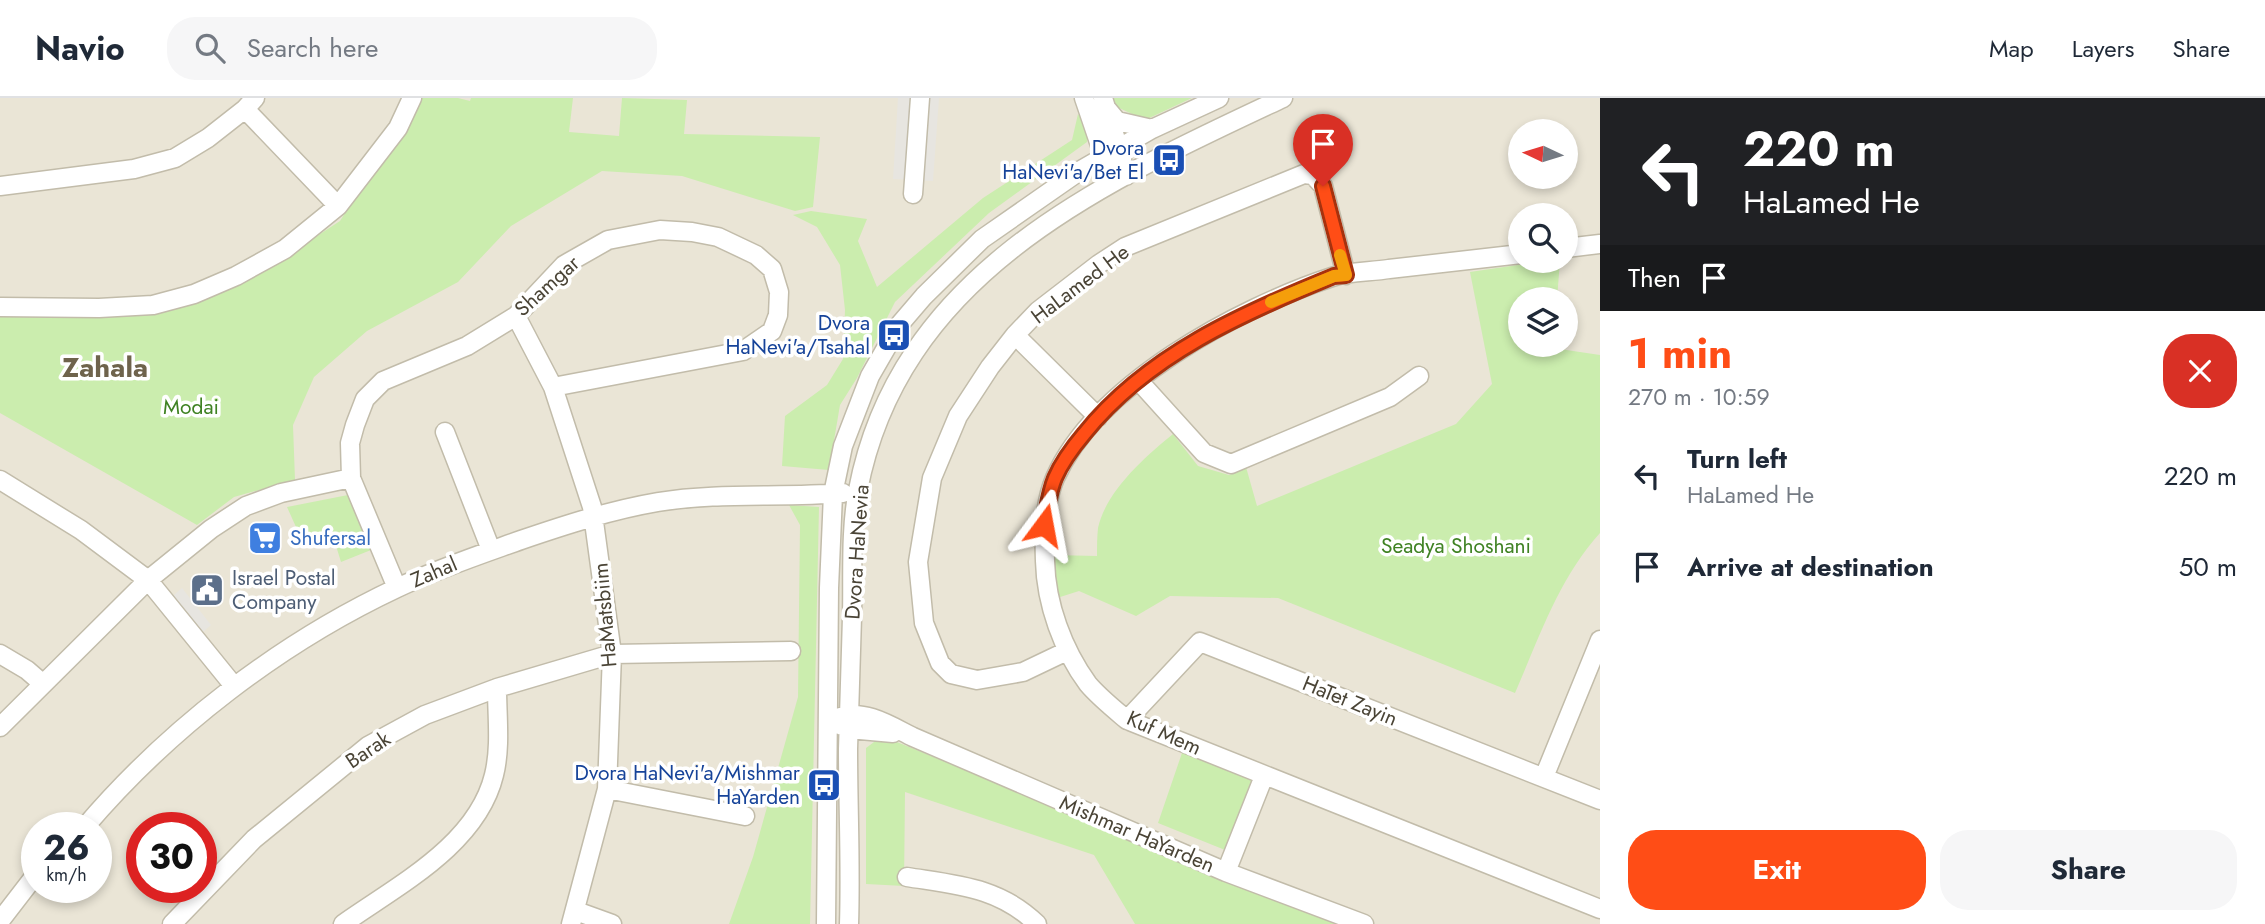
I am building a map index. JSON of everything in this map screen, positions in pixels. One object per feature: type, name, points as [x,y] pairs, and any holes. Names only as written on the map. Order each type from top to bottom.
[{"type":"street","points":[[0,307],[99,308],[153,305],[194,294],[236,276],[285,249],[338,206],[398,128],[412,98]]},
{"type":"street","points":[[913,194],[920,98]]},
{"type":"street","points":[[1084,98],[1111,153],[1126,176]]},
{"type":"street","name":"Dvora HaNevia","points":[[826,924],[829,588],[834,489],[843,446],[870,376],[900,324],[924,296],[982,239],[1111,153],[1152,129],[1219,98]]},
{"type":"street","name":"Dvora HaNevia","points":[[849,924],[849,722],[855,518],[858,489],[871,440],[884,406],[910,357],[928,331],[956,298],[1013,248],[1063,211],[1156,158],[1283,98]]},
{"type":"street","points":[[1105,103],[1111,153]]},
{"type":"street","points":[[1105,103],[1117,121],[1152,129]]},
{"type":"street","points":[[0,186],[134,169],[175,158],[208,138],[250,104],[338,206]]},
{"type":"street","name":"HaLamed He","points":[[1067,651],[1023,672],[977,680],[951,674],[940,663],[924,623],[918,562],[932,478],[958,415],[990,367],[1038,311],[1125,247],[1304,174],[1313,175],[1323,186],[1346,275]]},
{"type":"street","name":"Shamgar","points":[[395,583],[351,478],[350,443],[365,399],[383,382],[467,346],[516,316],[564,265],[608,240],[660,230],[692,232],[718,237],[755,255],[772,269],[779,292],[778,315],[772,331],[743,351],[554,387]]},
{"type":"street","points":[[1578,247],[1600,244]]},
{"type":"street","name":"Kuf Mem","points":[[1508,256],[1334,276],[1216,329],[1125,389],[1072,449],[1054,479],[1044,525],[1045,577],[1067,651],[1090,686],[1127,720],[1600,909]]},
{"type":"street","name":"HaMatsbiim","points":[[516,316],[554,387],[593,512],[612,654],[607,789],[573,918]]},
{"type":"street","points":[[1015,335],[1098,417]]},
{"type":"street","points":[[1138,380],[1204,453],[1231,464],[1390,397],[1419,376]]},
{"type":"street","points":[[445,432],[489,546]]},
{"type":"street","points":[[0,727],[148,580],[212,529],[246,506],[281,494],[351,478]]},
{"type":"street","points":[[0,480],[81,530],[148,580],[231,682]]},
{"type":"street","name":"Zahal","points":[[89,812],[139,757],[231,682],[395,583],[489,546],[658,492],[715,487],[858,489]]},
{"type":"street","points":[[1544,777],[1600,640]]},
{"type":"street","name":"HaTet Zayin","points":[[1127,720],[1200,642],[1600,800]]},
{"type":"street","name":"Barak","points":[[172,924],[254,839],[368,747],[425,715],[497,688],[612,654],[791,651]]},
{"type":"street","points":[[0,654],[27,670],[42,683]]},
{"type":"street","name":"Zahal","points":[[100,812],[231,682]]},
{"type":"street","points":[[343,924],[435,859],[462,834],[482,804],[494,775],[498,748],[497,688]]},
{"type":"street","name":"Mishmar HaYarden","points":[[828,720],[877,720],[1226,872],[1364,924]]},
{"type":"street","points":[[1226,872],[1265,776]]},
{"type":"street","points":[[607,789],[745,816]]},
{"type":"street","points":[[907,877],[971,888],[1008,900],[1037,924]]},
{"type":"street","points":[[0,920],[21,893]]},
{"type":"street","points":[[7,924],[24,903]]},
{"type":"street","points":[[573,918],[612,924]]},
{"type":"shaded area","points":[[0,98],[1600,98],[1600,924],[0,924]]},
{"type":"shaded area","points":[[898,98],[939,98],[933,181],[893,179]]},
{"type":"shaded area","points":[[182,588],[211,625],[196,638],[166,602]]},
{"type":"green space","name":"Modai","points":[[417,98],[458,98],[470,101],[471,98],[573,98],[569,132],[619,136],[622,98],[687,100],[684,134],[820,137],[813,207],[795,211],[682,176],[602,171],[511,226],[458,282],[367,331],[314,377],[293,425],[295,480],[234,497],[197,525],[0,413],[0,309],[11,313],[94,318],[169,310],[255,276],[340,221]]},
{"type":"green space","points":[[1113,98],[1192,98],[1145,120],[1117,107]]},
{"type":"green space","points":[[1078,114],[1087,127],[1087,142],[989,213],[895,302],[857,378],[840,405],[829,470],[782,466],[785,416],[827,385],[843,359],[845,310],[840,265],[817,227],[793,215],[811,211],[867,219],[858,241],[877,287],[983,198],[1072,140]]},
{"type":"green space","name":"Seadya Shoshani","points":[[1508,266],[1508,273],[1559,273],[1558,287],[1508,287],[1508,357],[1578,357],[1578,352],[1600,355],[1600,533],[1561,589],[1515,693],[1278,598],[1170,596],[1136,616],[1079,591],[1057,598],[1053,555],[1097,556],[1098,528],[1109,501],[1139,464],[1173,434],[1198,466],[1229,475],[1246,467],[1257,506],[1456,424],[1492,384],[1470,272]]},
{"type":"green space","points":[[348,495],[371,550],[341,562],[333,536],[305,547],[287,507]]},
{"type":"green space","points":[[789,505],[819,507],[810,924],[729,924],[753,857],[798,697],[800,525]]},
{"type":"green space","points":[[882,736],[1346,924],[1135,924],[1094,855],[905,792],[904,886],[866,884],[866,748]]},
{"type":"green space","points":[[1183,750],[1255,782],[1230,852],[1158,823]]},
{"type":"slow traffic","points":[[1271,302],[1334,276],[1346,275],[1340,255]]},
{"type":"place","name":"Dvora HaNevi'a/Bet El","points":[[1169,160]]},
{"type":"place","name":"Dvora HaNevi'a/Tsahal","points":[[894,335]]},
{"type":"place","name":"Shufersal","points":[[265,538]]},
{"type":"place","name":"Israel Postal Company","points":[[207,590]]},
{"type":"place","name":"Dvora HaNevi'a/Mishmar HaYarden","points":[[824,785]]},
{"type":"district","name":"Zahala","points":[[105,367]]},
{"type":"route","points":[[1044,525],[1054,479],[1072,449],[1125,389],[1216,329],[1266,304],[1334,276],[1346,275],[1323,186]]}]
